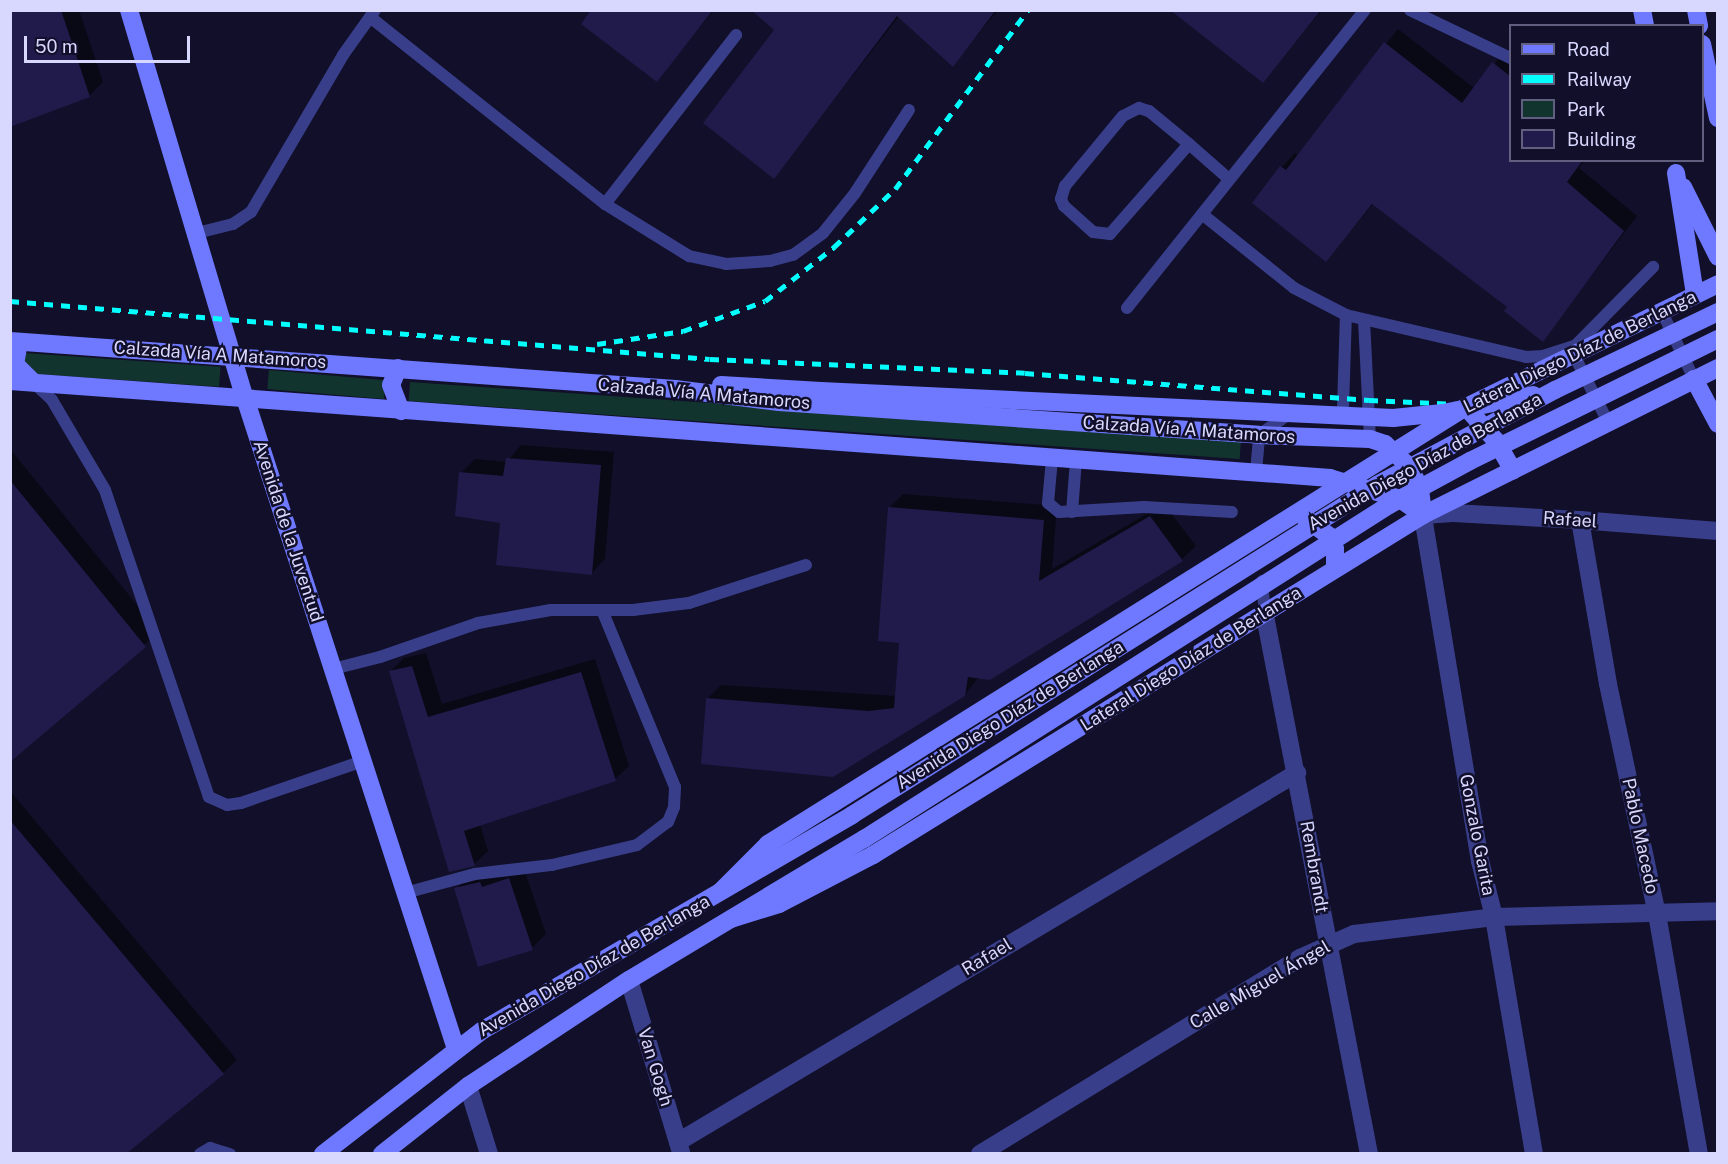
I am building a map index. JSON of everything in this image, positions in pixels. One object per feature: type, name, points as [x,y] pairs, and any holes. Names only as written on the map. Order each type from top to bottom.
[{"type":"street","name":"Avenida de la Juventud","points":[[129,10],[245,398],[456,1048]]},
{"type":"street","points":[[1704,53],[1718,118]]},
{"type":"street","points":[[1675,167],[1718,257]]},
{"type":"street","points":[[1675,167],[1695,295]]},
{"type":"street","name":"Lateral Diego Díaz de Berlanga","points":[[721,891],[768,844],[1466,406],[1575,357],[1718,284]]},
{"type":"street","name":"Avenida Diego Díaz de Berlanga","points":[[323,1154],[456,1048],[852,815],[1331,513],[1555,390],[1718,312]]},
{"type":"street","name":"Avenida Diego Díaz de Berlanga","points":[[382,1154],[468,1086],[629,980],[864,839],[1389,505],[1470,461],[1718,339]]},
{"type":"street","points":[[15,341],[15,364],[33,382]]},
{"type":"street","name":"Calzada Vía A Matamoros","points":[[15,341],[234,355],[675,389],[779,402],[1259,435],[1370,439],[1395,452]]},
{"type":"street","points":[[398,368],[391,385],[401,411]]},
{"type":"street","name":"Lateral Diego Díaz de Berlanga","points":[[731,919],[779,904],[873,855],[1265,616],[1335,569],[1423,515],[1718,368]]},
{"type":"street","points":[[1694,379],[1718,424]]},
{"type":"street","name":"Calzada Vía A Matamoros","points":[[10,381],[1052,459],[1256,472],[1347,481],[1400,499],[1423,515]]},
{"type":"street","points":[[675,389],[717,385],[1393,418],[1443,413],[1555,390]]},
{"type":"street","points":[[1466,406],[1496,441],[1513,470]]},
{"type":"street","points":[[1395,452],[1389,477],[1400,499]]},
{"type":"street","points":[[1395,452],[1415,477],[1423,515]]},
{"type":"street","name":"Rafael","points":[[1423,515],[1453,513],[1718,531]]},
{"type":"street","points":[[1293,515],[1315,522],[1331,537],[1335,549],[1335,569]]},
{"type":"street","name":"Gonzalo Garita","points":[[1423,515],[1480,861],[1494,917],[1534,1154]]},
{"type":"street","name":"Pablo Macedo","points":[[1580,520],[1608,684],[1657,914],[1700,1154]]},
{"type":"street","name":"Rembrandt","points":[[1265,616],[1369,1154]]},
{"type":"street","name":"Rafael","points":[[680,1148],[1297,773]]},
{"type":"street","name":"Calle Miguel Ángel","points":[[980,1154],[1328,943],[1366,933],[1494,917],[1718,911]]},
{"type":"street","name":"Van Gogh","points":[[629,980],[680,1148]]},
{"type":"street","points":[[468,1086],[489,1154]]},
{"type":"street","points":[[1011,1136],[1016,1154]]},
{"type":"lane","points":[[1127,308],[1365,10]]},
{"type":"lane","points":[[1410,10],[1509,58]]},
{"type":"lane","points":[[197,233],[232,224],[251,212],[343,55],[373,14],[605,204],[689,256],[726,264],[770,261],[793,255],[823,233],[855,193],[909,110]]},
{"type":"lane","points":[[605,204],[736,35]]},
{"type":"lane","points":[[1189,144],[1110,234],[1093,232],[1064,206],[1061,199],[1065,186],[1131,110],[1149,111],[1189,144],[1229,178]]},
{"type":"lane","points":[[1202,214],[1294,288],[1346,315],[1509,354],[1543,357],[1576,345],[1653,267]]},
{"type":"lane","points":[[1662,312],[1694,379]]},
{"type":"lane","points":[[1343,408],[1346,315]]},
{"type":"lane","points":[[1364,320],[1370,439]]},
{"type":"lane","points":[[1531,428],[1699,343]]},
{"type":"lane","points":[[1575,357],[1608,422]]},
{"type":"lane","points":[[33,382],[52,400],[105,490],[209,797],[227,805],[241,803],[363,761]]},
{"type":"lane","points":[[1256,472],[1259,435],[1280,419],[1305,408],[1370,411]]},
{"type":"lane","points":[[1052,459],[1048,503],[1054,510],[1072,512],[1126,507],[1232,512]]},
{"type":"lane","points":[[1072,512],[1076,460]]},
{"type":"lane","points":[[1265,616],[1260,590],[1263,580],[1307,551]]},
{"type":"lane","points":[[333,669],[380,657],[478,623],[550,610],[602,610],[689,603],[806,565]]},
{"type":"lane","points":[[405,892],[475,874],[552,865],[637,845],[668,822],[674,807],[675,787],[602,610]]},
{"type":"lane","points":[[200,1154],[210,1148],[230,1154]]},
{"type":"green space","points":[[10,352],[220,367],[219,387],[10,372]]},
{"type":"green space","points":[[269,370],[386,380],[384,399],[267,389]]},
{"type":"green space","points":[[410,382],[1241,440],[1240,459],[409,401]]},
{"type":"building","points":[[10,10],[61,10],[90,97],[10,127]]},
{"type":"building","points":[[591,10],[713,10],[657,82],[581,24]]},
{"type":"building","points":[[751,10],[996,10],[953,67],[897,16],[774,179],[703,123],[774,30]]},
{"type":"building","points":[[1170,10],[1321,10],[1263,83]]},
{"type":"building","points":[[1384,42],[1462,103],[1492,62],[1509,75],[1509,162],[1582,162],[1567,182],[1624,231],[1543,342],[1504,311],[1507,307],[1372,204],[1326,262],[1252,203],[1280,166],[1286,170]]},
{"type":"building","points":[[506,458],[601,465],[592,575],[496,565],[500,523],[455,516],[459,472],[503,476]]},
{"type":"building","points":[[10,480],[146,647],[10,762]]},
{"type":"building","points":[[888,507],[1044,520],[1039,581],[1150,516],[1183,561],[990,680],[968,677],[965,696],[833,777],[701,764],[706,698],[869,711],[894,708],[899,643],[878,641]]},
{"type":"building","points":[[412,666],[428,717],[581,672],[616,781],[464,831],[475,866],[449,872],[389,671]]},
{"type":"building","points":[[10,820],[224,1074],[126,1154],[10,1154]]},
{"type":"building","points":[[509,878],[533,950],[478,967],[454,888],[480,882],[482,887]]},
{"type":"railway","points":[[597,344],[683,331],[765,301],[834,247],[895,189],[1028,10]]},
{"type":"railway","points":[[10,301],[710,359],[1025,373],[1369,400],[1480,405]]}]
